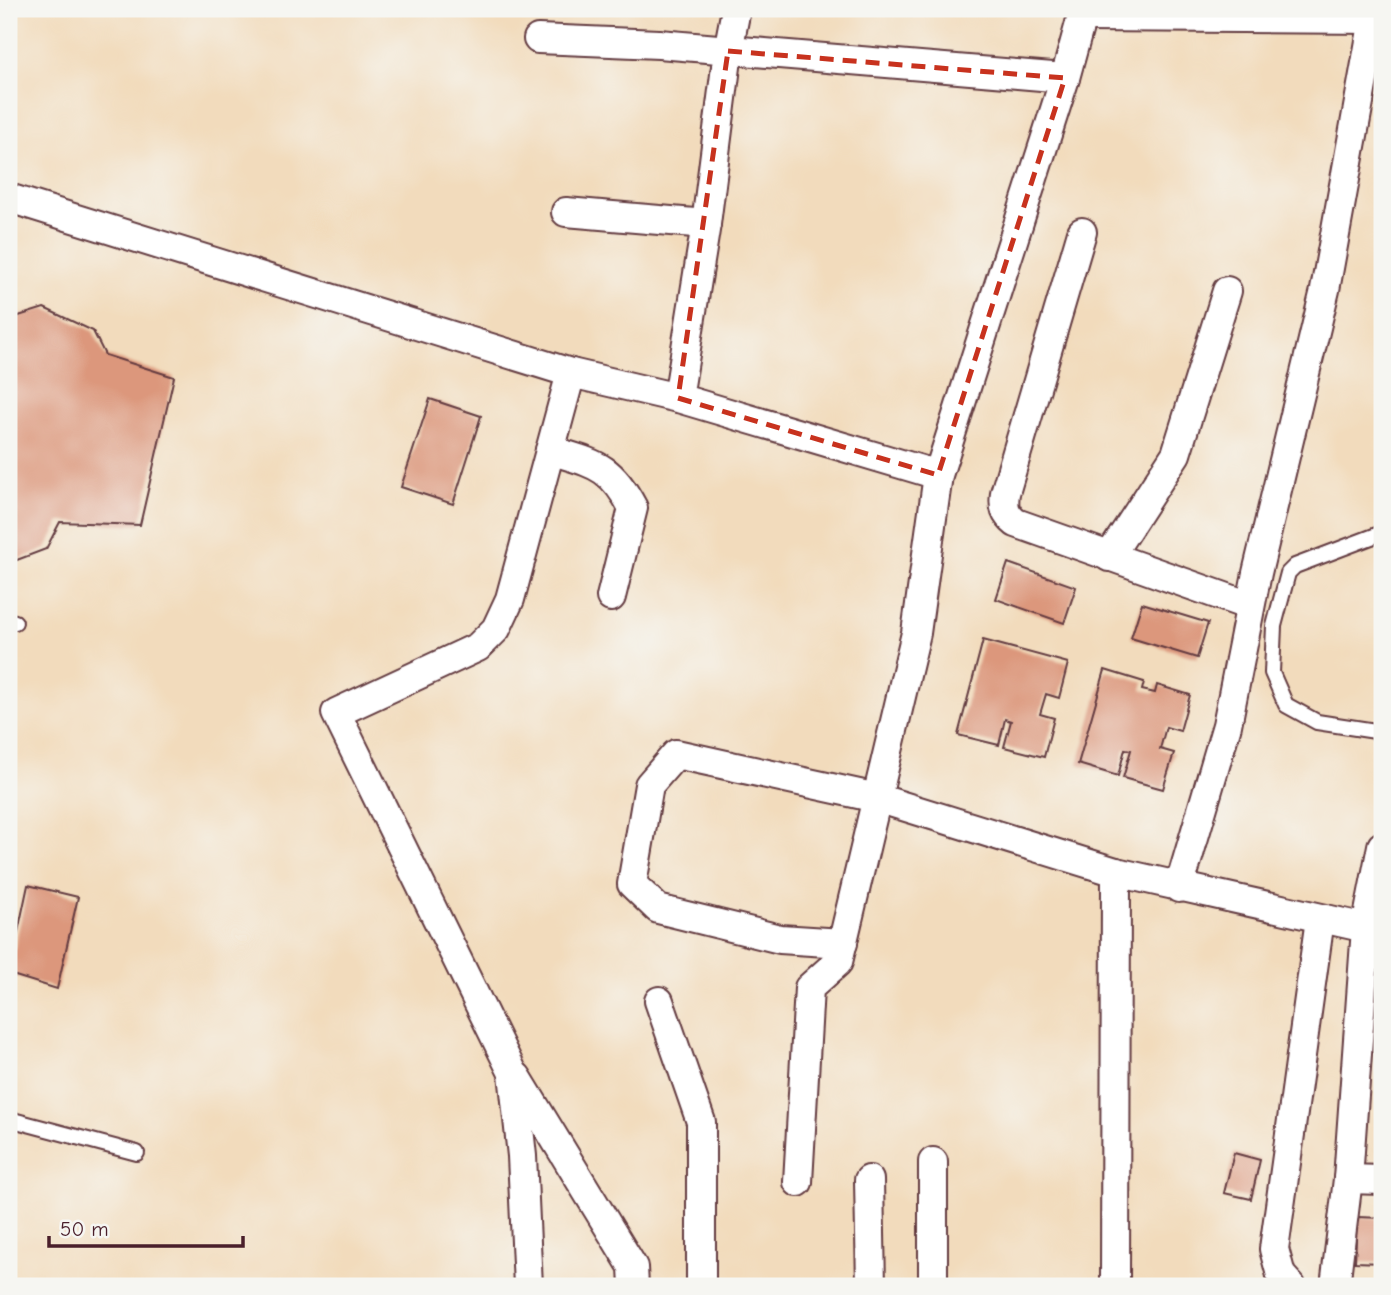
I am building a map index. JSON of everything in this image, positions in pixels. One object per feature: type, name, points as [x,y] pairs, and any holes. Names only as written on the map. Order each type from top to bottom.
[{"type":"street","points":[[678,398],[736,9]]},
{"type":"street","points":[[798,1182],[809,988],[838,962],[916,633],[938,475],[1065,78],[1083,13],[1378,19],[1325,290],[1250,606],[1227,725],[1179,888]]},
{"type":"street","points":[[538,39],[659,44],[1065,78]]},
{"type":"street","points":[[9,198],[571,373],[678,398],[938,475]]},
{"type":"street","points":[[566,212],[706,224]]},
{"type":"street","points":[[1082,232],[1004,493],[1003,507],[1016,523],[1250,606]]},
{"type":"street","points":[[1109,557],[1176,454],[1227,291]]},
{"type":"street","points":[[528,1286],[522,1156],[513,1073],[336,713],[478,647],[496,629],[510,599],[571,373]]},
{"type":"street","points":[[550,450],[598,466],[621,485],[633,508],[611,597]]},
{"type":"street","points":[[843,943],[780,939],[658,909],[632,884],[649,785],[676,754],[877,798],[1116,872],[1179,888],[1366,928]]},
{"type":"street","points":[[1335,1286],[1348,1179],[1366,928],[1382,846]]},
{"type":"street","points":[[1115,1286],[1116,872]]},
{"type":"street","points":[[1291,1286],[1281,1275],[1274,1249],[1320,919]]},
{"type":"street","points":[[659,1001],[701,1122],[701,1286]]},
{"type":"street","points":[[508,1063],[583,1181],[633,1267],[634,1286]]},
{"type":"street","points":[[933,1162],[933,1286]]},
{"type":"street","points":[[1348,1179],[1382,1180]]},
{"type":"street","points":[[869,1180],[871,1286]]},
{"type":"lane","points":[[1382,533],[1295,566],[1288,573],[1275,626],[1272,673],[1286,705],[1317,722],[1382,732]]},
{"type":"lane","points":[[9,1119],[136,1153]]},
{"type":"highlighted area","points":[[728,51],[1065,78],[938,475],[678,398]]},
{"type":"building","points":[[44,308],[93,331],[105,355],[174,377],[140,525],[60,522],[46,549],[9,563],[9,319]]},
{"type":"building","points":[[430,399],[481,416],[453,504],[401,487]]},
{"type":"building","points":[[1008,563],[1076,587],[1064,623],[996,599]]},
{"type":"building","points":[[1142,603],[1208,623],[1197,658],[1131,638]]},
{"type":"building","points":[[983,640],[1068,663],[1059,698],[1046,694],[1040,714],[1054,718],[1044,757],[1004,747],[1011,721],[1005,719],[999,745],[958,735]]},
{"type":"building","points":[[1105,670],[1144,682],[1142,690],[1155,693],[1157,685],[1190,695],[1180,731],[1166,727],[1160,749],[1174,753],[1163,789],[1123,778],[1131,750],[1125,749],[1118,776],[1078,764]]},
{"type":"building","points":[[28,885],[78,897],[57,989],[9,974]]},
{"type":"building","points":[[1234,1153],[1260,1160],[1251,1199],[1224,1193]]},
{"type":"building","points":[[1357,1217],[1382,1218],[1382,1263],[1355,1262]]}]
